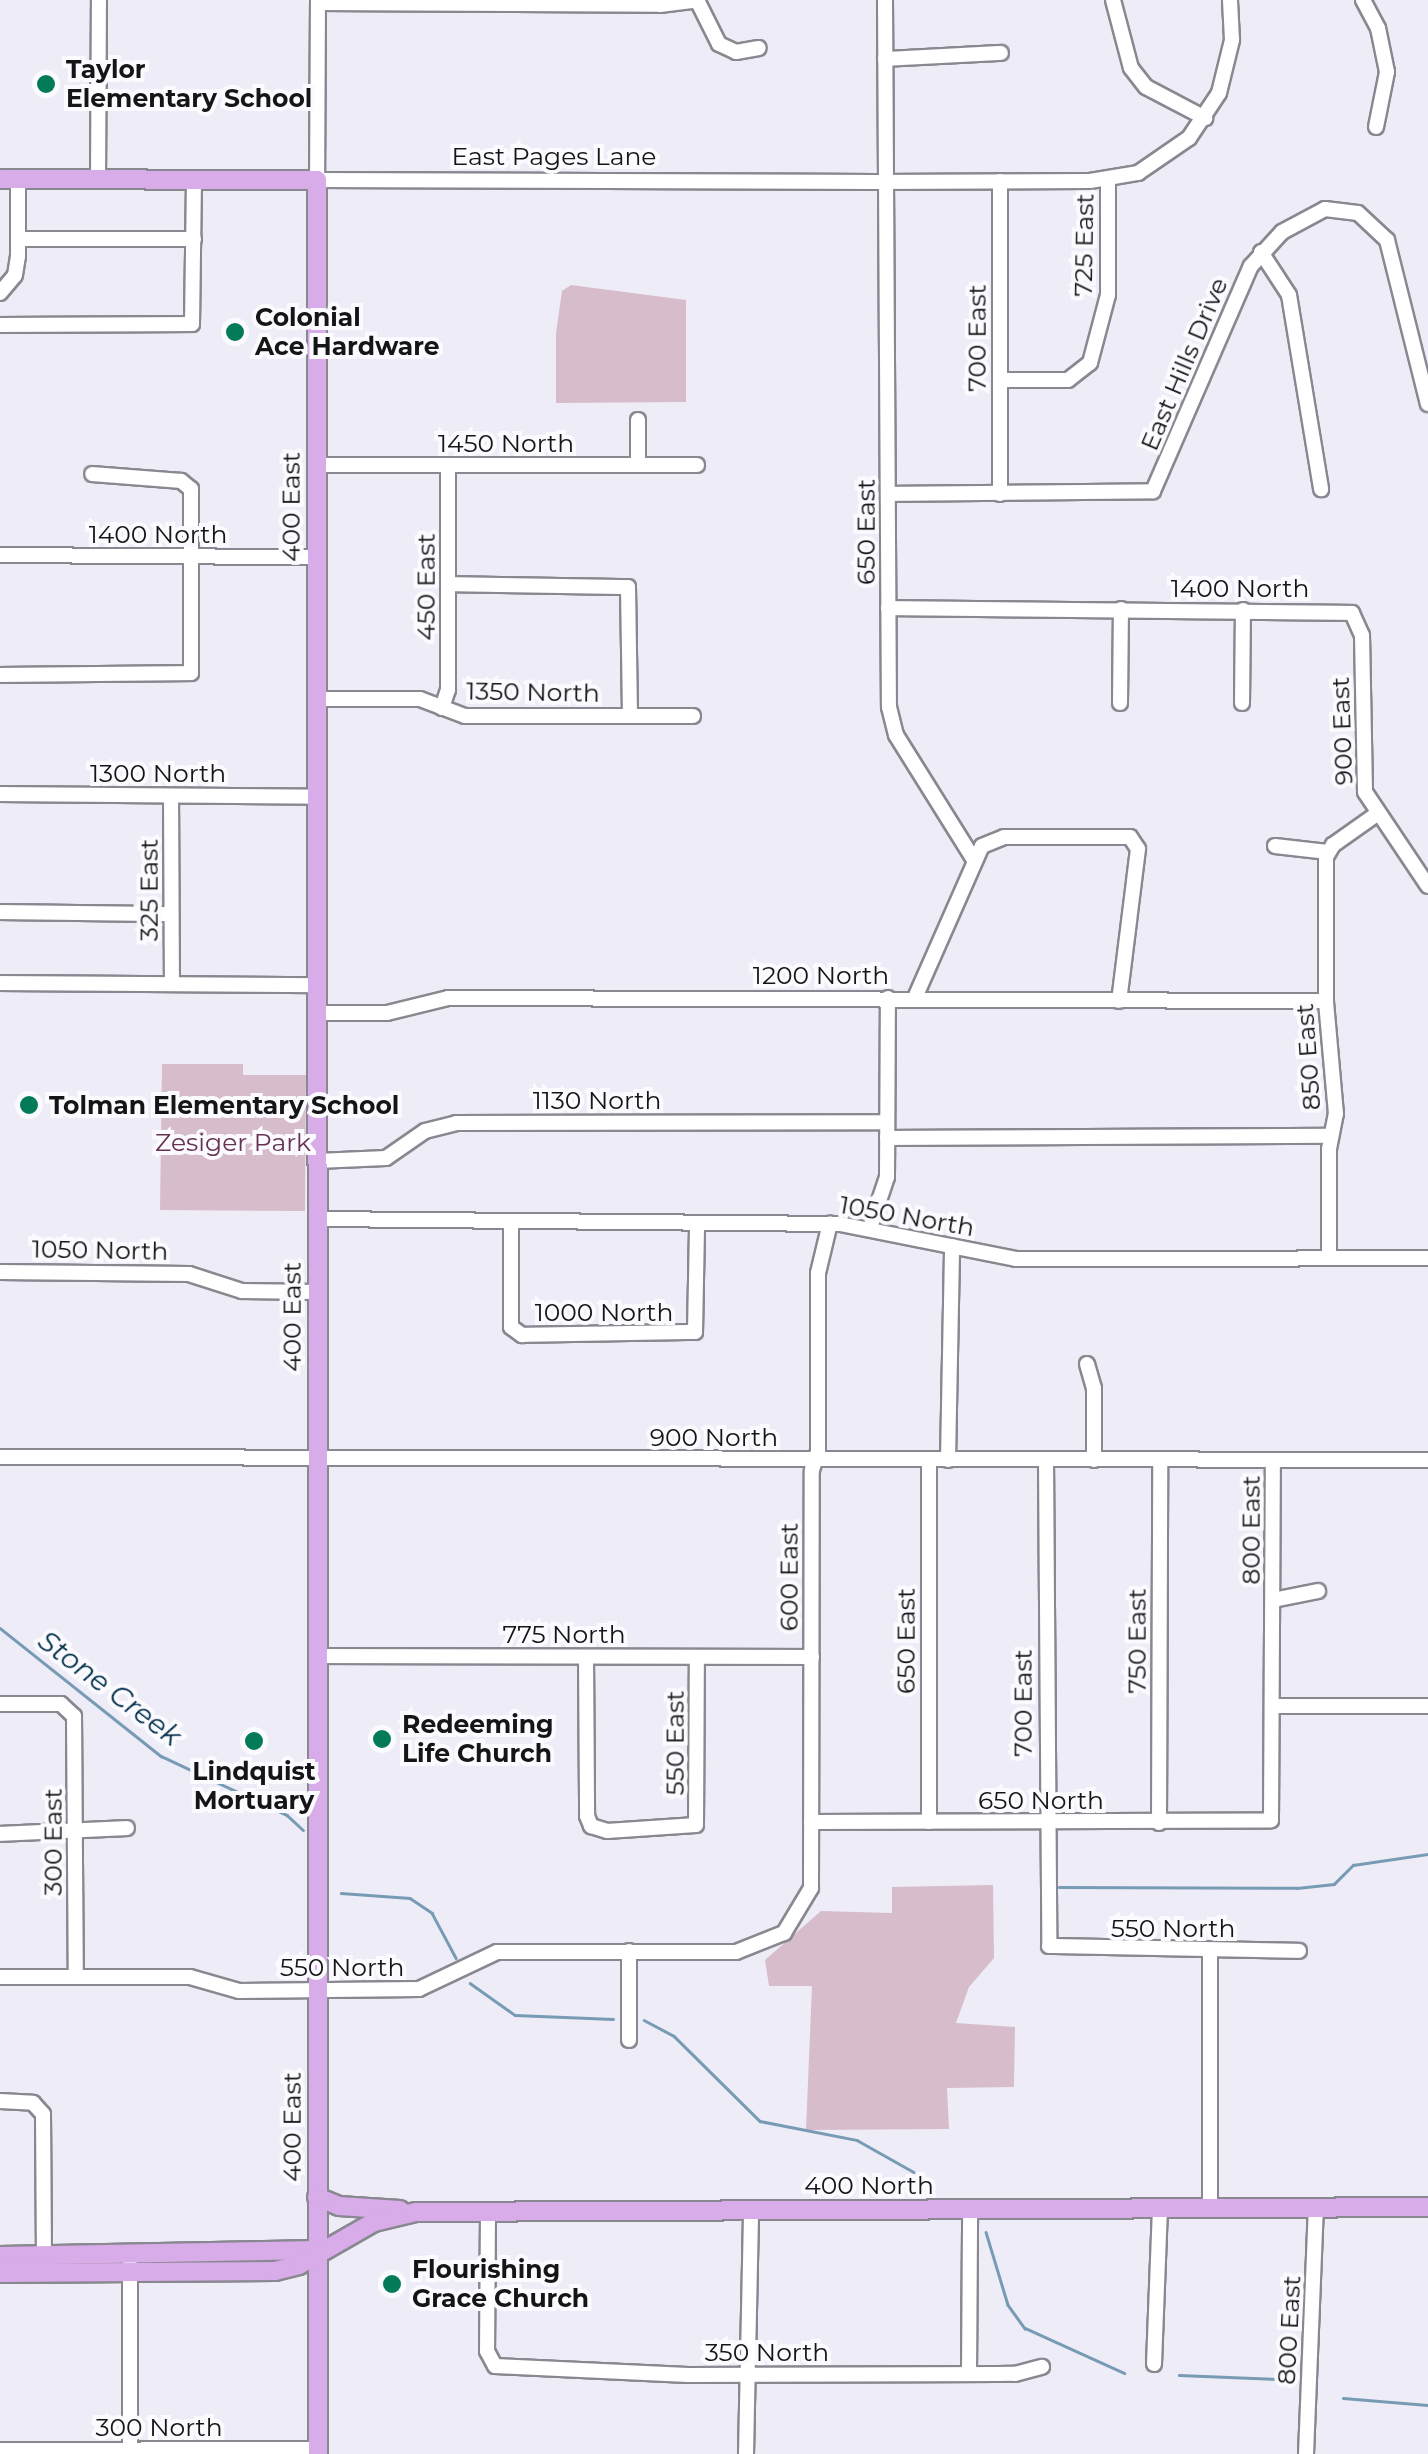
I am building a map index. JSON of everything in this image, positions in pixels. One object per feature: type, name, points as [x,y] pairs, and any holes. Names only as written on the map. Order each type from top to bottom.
[{"type":"main road","name":"East Pages Lane","points":[[9,179],[318,180]]},
{"type":"main road","name":"400 East","points":[[318,180],[318,2452]]},
{"type":"main road","points":[[318,2197],[339,2206],[416,2212]]},
{"type":"main road","name":"400 North","points":[[130,2264],[254,2272],[299,2265],[318,2250],[374,2222],[416,2212],[1428,2208]]},
{"type":"main road","name":"400 North","points":[[0,2274],[44,2265],[130,2264],[318,2250]]},
{"type":"main road","name":"400 North","points":[[0,2256],[44,2265]]},
{"type":"main road","points":[[254,2272],[298,2278],[318,2299]]},
{"type":"street","points":[[98,0],[98,181]]},
{"type":"street","points":[[318,180],[318,1],[660,6],[698,0],[719,44],[736,52],[759,48]]},
{"type":"street","name":"650 East","points":[[885,0],[891,722],[973,858]]},
{"type":"street","points":[[1113,0],[1131,68],[1146,87],[1205,118],[1227,68],[1230,0]]},
{"type":"street","points":[[1363,0],[1378,28],[1387,72],[1376,126]]},
{"type":"street","points":[[885,59],[1000,53]]},
{"type":"street","name":"East Pages Lane","points":[[318,180],[1108,179],[1138,173],[1189,138],[1205,118]]},
{"type":"street","points":[[0,293],[15,275],[19,239],[9,179]]},
{"type":"street","name":"725 East","points":[[1000,380],[1068,380],[1086,369],[1108,295],[1108,179]]},
{"type":"street","points":[[0,326],[188,326],[194,320],[194,180]]},
{"type":"street","name":"700 East","points":[[1000,181],[1000,494]]},
{"type":"street","name":"East Hills Drive","points":[[888,494],[1152,491],[1261,252],[1318,211],[1345,209],[1372,221],[1392,256],[1428,404]]},
{"type":"street","points":[[19,239],[194,239]]},
{"type":"street","points":[[1261,252],[1290,295],[1321,489]]},
{"type":"street","points":[[638,420],[638,465]]},
{"type":"street","name":"1450 North","points":[[316,465],[697,465]]},
{"type":"street","name":"450 East","points":[[442,708],[448,690],[448,465]]},
{"type":"street","points":[[0,675],[191,673],[194,556],[188,485],[92,474]]},
{"type":"street","name":"1400 North","points":[[0,555],[316,557]]},
{"type":"street","points":[[448,584],[628,587],[630,716]]},
{"type":"street","name":"1400 North","points":[[888,608],[1243,610],[1357,616]]},
{"type":"street","points":[[1120,610],[1120,703]]},
{"type":"street","points":[[1242,703],[1243,610]]},
{"type":"street","name":"900 East","points":[[1357,616],[1362,780],[1377,814],[1428,886]]},
{"type":"street","name":"1350 North","points":[[316,699],[420,699],[465,716],[693,716]]},
{"type":"street","name":"1300 North","points":[[0,794],[316,797]]},
{"type":"street","name":"325 East","points":[[171,796],[172,984]]},
{"type":"street","points":[[1275,846],[1328,852],[1377,814]]},
{"type":"street","points":[[914,1000],[973,858],[1004,837],[1137,838],[1120,1001]]},
{"type":"street","name":"850 East","points":[[1328,852],[1326,1001],[1336,1114],[1331,1136],[1328,1258]]},
{"type":"street","points":[[0,912],[171,914]]},
{"type":"street","points":[[0,982],[316,986]]},
{"type":"street","name":"1200 North","points":[[316,1013],[386,1013],[448,998],[1326,1001]]},
{"type":"street","points":[[870,1228],[886,1184],[888,998]]},
{"type":"street","name":"1130 North","points":[[317,1162],[386,1158],[425,1131],[456,1123],[1331,1136]]},
{"type":"street","name":"1050 North","points":[[317,1219],[830,1223],[1016,1259],[1428,1258]]},
{"type":"street","name":"1000 North","points":[[511,1222],[513,1332],[695,1332],[697,1223]]},
{"type":"street","name":"600 East","points":[[789,1928],[810,1894],[818,1273],[830,1223]]},
{"type":"street","points":[[948,1460],[952,1246]]},
{"type":"street","name":"1050 North","points":[[0,1272],[188,1274],[242,1291],[317,1292]]},
{"type":"street","points":[[1086,1364],[1094,1388],[1094,1460]]},
{"type":"street","name":"900 North","points":[[0,1457],[1428,1460]]},
{"type":"street","name":"650 East","points":[[929,1460],[929,1822]]},
{"type":"street","name":"700 East","points":[[1046,1460],[1049,1946]]},
{"type":"street","name":"750 East","points":[[1159,1823],[1160,1460]]},
{"type":"street","name":"800 East","points":[[1271,1820],[1273,1460]]},
{"type":"street","name":"800 East","points":[[1274,1600],[1318,1591]]},
{"type":"street","name":"775 North","points":[[317,1656],[812,1657]]},
{"type":"street","name":"550 East","points":[[586,1656],[591,1826],[694,1828],[697,1656]]},
{"type":"street","name":"300 East","points":[[0,1704],[70,1708],[76,1977]]},
{"type":"street","points":[[1274,1706],[1428,1706]]},
{"type":"street","name":"650 North","points":[[812,1822],[1271,1820]]},
{"type":"street","points":[[0,1834],[75,1834],[128,1828]]},
{"type":"street","name":"550 North","points":[[0,1977],[190,1977],[232,1990],[427,1988],[497,1952],[752,1950],[789,1928]]},
{"type":"street","name":"550 North","points":[[1049,1946],[1300,1951]]},
{"type":"street","points":[[629,1951],[629,2040]]},
{"type":"street","points":[[1210,1951],[1210,2208]]},
{"type":"street","points":[[0,2101],[38,2105],[44,2265]]},
{"type":"street","name":"800 East","points":[[1306,2454],[1316,2208]]},
{"type":"street","points":[[1154,2364],[1160,2209]]},
{"type":"street","points":[[746,2454],[751,2374],[751,2210]]},
{"type":"street","points":[[969,2373],[970,2210]]},
{"type":"street","name":"350 North","points":[[488,2212],[486,2350],[492,2365],[751,2374],[969,2373],[1042,2367]]},
{"type":"street","points":[[130,2264],[130,2452]]},
{"type":"street","name":"300 North","points":[[0,2450],[318,2452]]},
{"type":"green space","points":[[571,285],[686,300],[686,402],[556,403],[556,333],[562,291]]},
{"type":"green space","name":"Zesiger Park","points":[[162,1064],[243,1064],[243,1075],[306,1075],[305,1211],[160,1210]]},
{"type":"green space","points":[[993,1885],[994,1958],[969,1987],[956,2023],[1015,2027],[1014,2087],[947,2088],[949,2129],[806,2130],[812,1986],[769,1986],[765,1960],[821,1911],[892,1913],[892,1887]]},
{"type":"waterway","name":"Stone Creek","points":[[0,1628],[161,1756],[287,1815],[303,1830]]},
{"type":"waterway","points":[[1059,1887],[1297,1888],[1334,1884],[1353,1865],[1428,1854]]},
{"type":"waterway","name":"Stone Creek","points":[[341,1893],[410,1898],[432,1913],[456,1958]]},
{"type":"waterway","name":"Stone Creek","points":[[470,1983],[515,2015],[613,2019]]},
{"type":"waterway","name":"Stone Creek","points":[[644,2020],[674,2036],[760,2121],[857,2140],[928,2180]]},
{"type":"waterway","name":"Stone Creek","points":[[986,2232],[1008,2305],[1025,2328],[1124,2373]]},
{"type":"waterway","name":"Stone Creek","points":[[1179,2375],[1280,2379]]},
{"type":"waterway","name":"Stone Creek","points":[[1343,2398],[1428,2405]]},
{"type":"place","name":"Taylor Elementary School","points":[[46,84]]},
{"type":"place","name":"Colonial Ace Hardware","points":[[235,332]]},
{"type":"place","name":"Tolman Elementary School","points":[[29,1105]]},
{"type":"place","name":"Redeeming Life Church","points":[[382,1739]]},
{"type":"place","name":"Lindquist Mortuary","points":[[254,1741]]},
{"type":"place","name":"Flourishing Grace Church","points":[[392,2284]]}]
